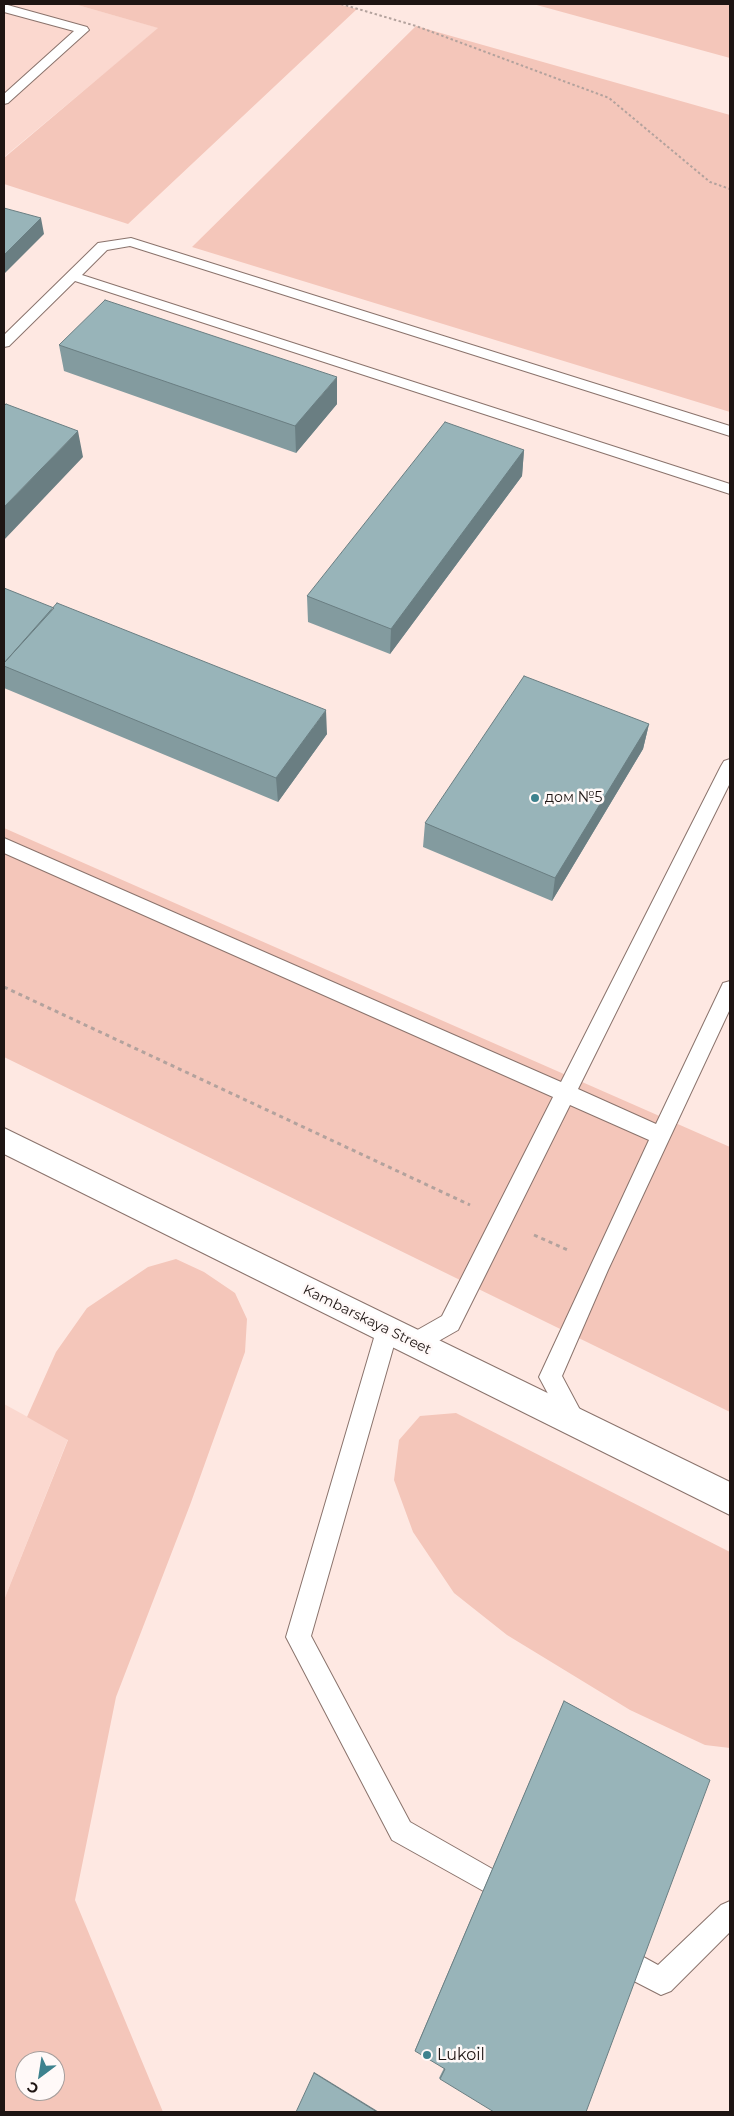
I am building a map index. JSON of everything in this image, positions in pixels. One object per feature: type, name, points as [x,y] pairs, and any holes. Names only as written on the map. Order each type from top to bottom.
[{"type":"main road","name":"Kambarskaya Street","points":[[4,1140],[413,1344],[730,1499]]},
{"type":"lane","points":[[4,8],[83,30],[4,100]]},
{"type":"lane","points":[[4,343],[103,246],[131,242],[730,430]]},
{"type":"lane","points":[[72,276],[730,489]]},
{"type":"lane","points":[[413,1344],[450,1323],[730,766]]},
{"type":"lane","points":[[4,845],[662,1136]]},
{"type":"lane","points":[[576,1423],[550,1377],[600,1264],[730,989]]},
{"type":"lane","points":[[387,1331],[298,1637],[401,1831],[487,1880]]},
{"type":"lane","points":[[638,1968],[660,1981],[730,1914]]},
{"type":"path","points":[[342,4],[416,26],[610,98],[710,182],[730,189]]},
{"type":"path","points":[[4,987],[501,1220],[600,1264]]},
{"type":"shaded area","points":[[4,4],[74,4],[159,28],[4,157]]},
{"type":"shaded area","points":[[74,4],[338,4],[357,9],[128,224],[4,184],[4,158],[158,28]]},
{"type":"shaded area","points":[[533,4],[730,4],[730,58]]},
{"type":"shaded area","points":[[416,26],[730,115],[730,412],[192,247]]},
{"type":"shaded area","points":[[4,828],[730,1147],[730,1412],[4,1057]]},
{"type":"shaded area","points":[[176,1259],[204,1272],[235,1293],[247,1319],[245,1352],[190,1505],[116,1697],[75,1900],[163,2112],[4,2112],[4,1600],[68,1440],[27,1417],[56,1352],[87,1308],[148,1267]]},
{"type":"shaded area","points":[[4,1404],[68,1439],[4,1600]]},
{"type":"shaded area","points":[[456,1413],[730,1552],[730,1748],[705,1745],[630,1710],[507,1635],[454,1593],[413,1532],[394,1480],[399,1440],[420,1416]]},
{"type":"building","points":[[4,208],[41,218],[4,255]]},
{"type":"building","points":[[105,300],[337,377],[295,426],[59,345]]},
{"type":"building","points":[[6,404],[78,431],[4,507],[4,406]]},
{"type":"building","points":[[445,422],[524,450],[391,629],[307,596]]},
{"type":"building","points":[[4,588],[54,608],[4,663]]},
{"type":"building","points":[[57,603],[326,710],[276,778],[4,666],[4,663]]},
{"type":"building","name":"дом №5","points":[[524,676],[649,724],[555,878],[425,823]]},
{"type":"building","points":[[564,1701],[710,1780],[586,2112],[494,2112],[440,2079],[445,2069],[415,2051]]},
{"type":"building","points":[[314,2073],[377,2112],[296,2112]]},
{"type":"place","name":"дом №5","points":[[535,798]]},
{"type":"place","name":"Lukoil","points":[[427,2055]]}]
